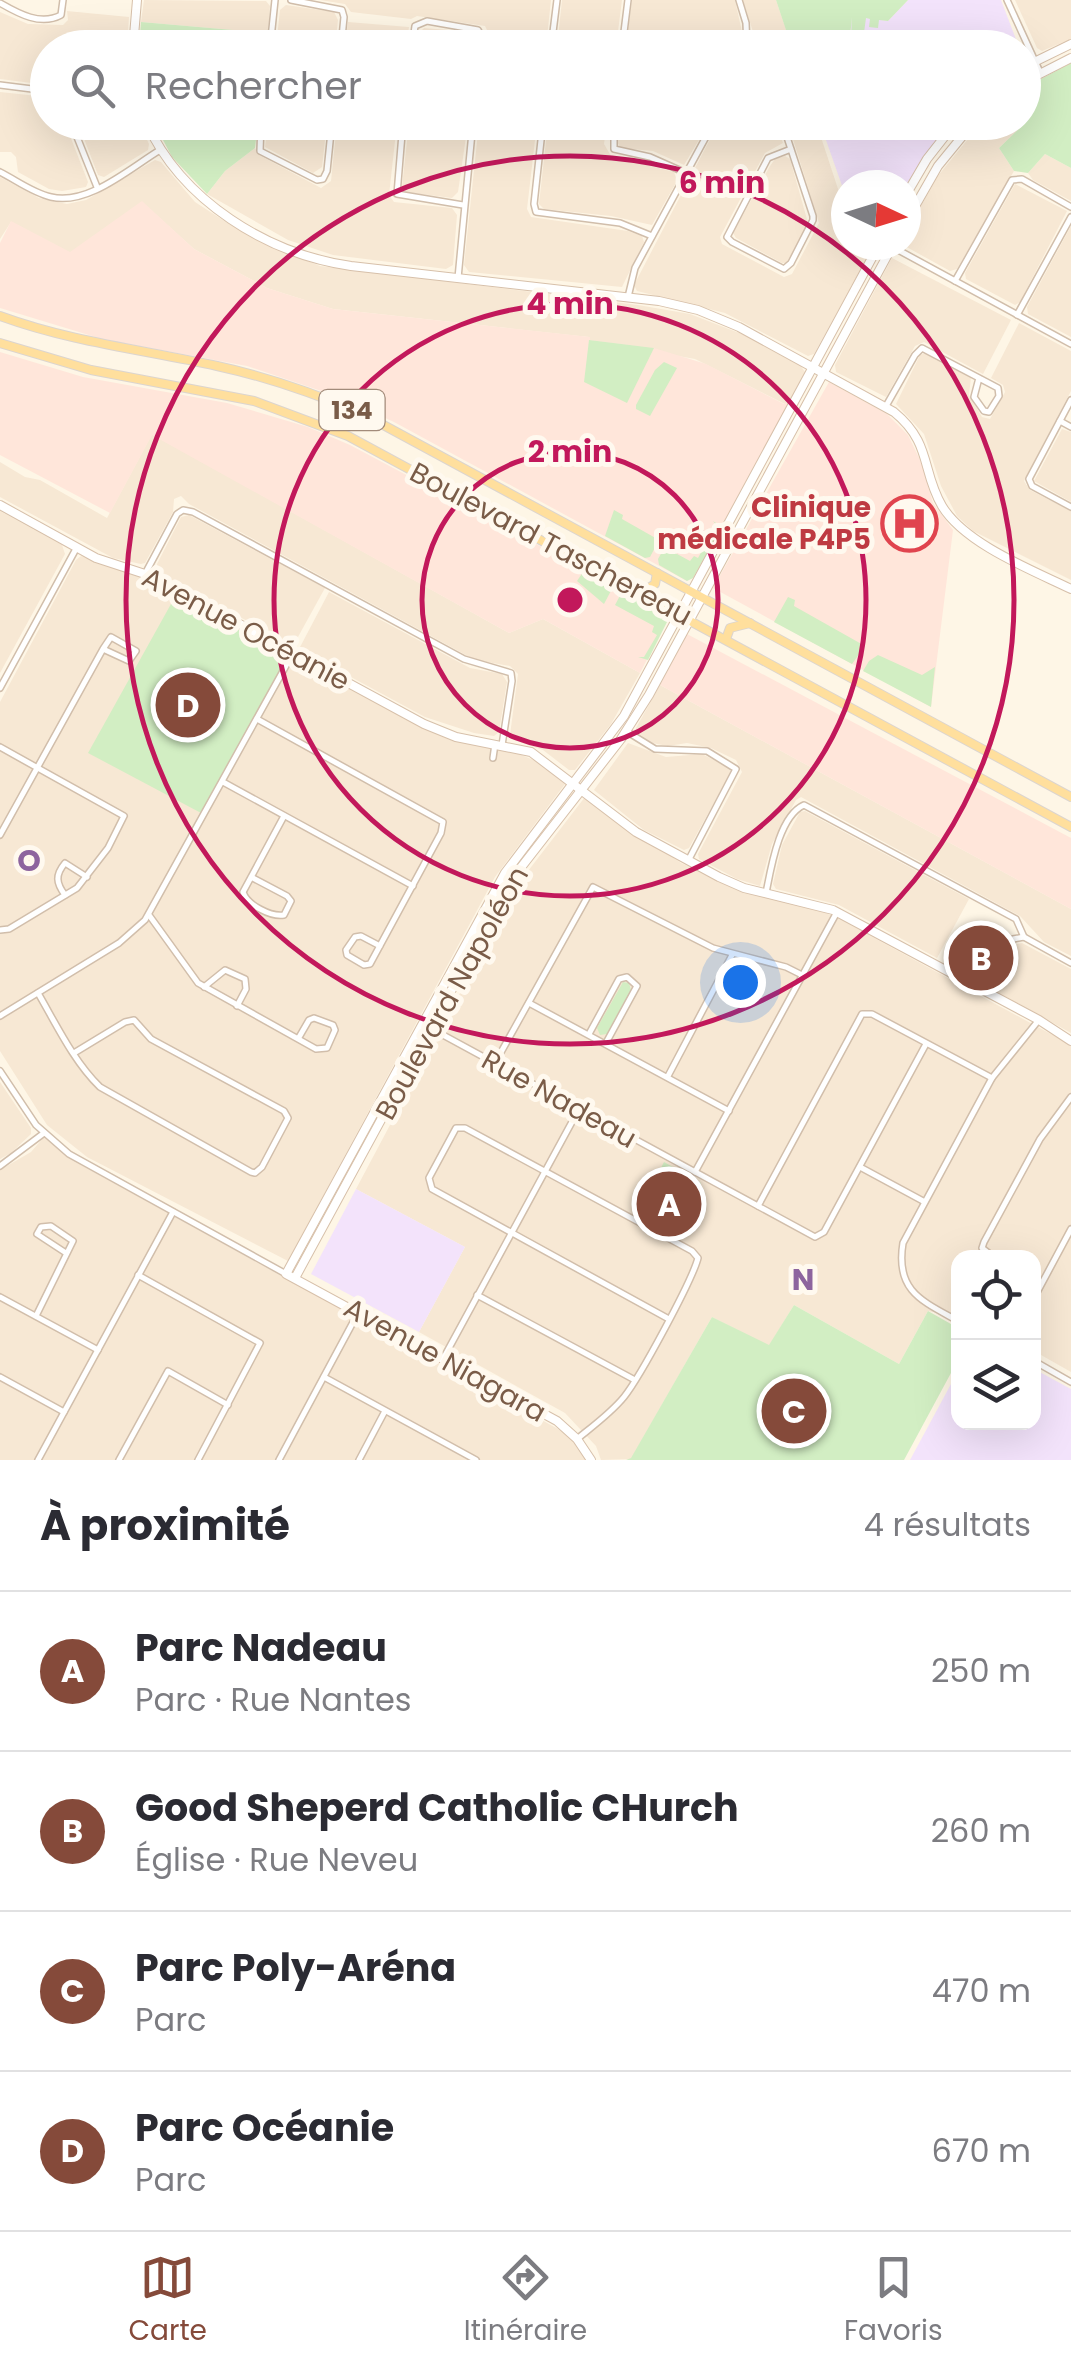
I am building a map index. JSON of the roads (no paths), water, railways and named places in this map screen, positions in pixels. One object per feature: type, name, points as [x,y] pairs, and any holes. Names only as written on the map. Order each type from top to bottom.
[{"type":"main road","name":"Boulevard Taschereau","points":[[0,316],[82,341],[229,368],[321,397],[404,435],[1071,798]]},
{"type":"main road","name":"Boulevard Taschereau","points":[[0,343],[78,367],[235,396],[321,424],[391,457],[1071,827]]},
{"type":"main road","points":[[642,593],[656,584],[657,572]]},
{"type":"main road","points":[[726,639],[730,628],[750,623]]},
{"type":"street","points":[[0,4],[24,16],[54,20],[61,15],[63,0]]},
{"type":"street","points":[[134,30],[136,0]]},
{"type":"street","points":[[272,30],[275,0]]},
{"type":"street","points":[[291,0],[342,10],[343,30]]},
{"type":"street","points":[[553,30],[557,0]]},
{"type":"street","points":[[624,30],[628,0]]},
{"type":"street","points":[[739,0],[746,30]]},
{"type":"street","points":[[1007,0],[1020,30]]},
{"type":"street","points":[[414,30],[424,21],[478,30]]},
{"type":"street","points":[[1041,58],[1071,44]]},
{"type":"street","points":[[1041,72],[1071,58]]},
{"type":"street","points":[[0,86],[30,88]]},
{"type":"street","points":[[78,140],[98,187]]},
{"type":"street","points":[[155,140],[180,178],[206,202],[287,248],[342,265],[628,297],[675,304],[713,316],[886,406],[916,434],[939,500],[954,523],[980,542],[1071,589]]},
{"type":"street","points":[[260,140],[260,151],[318,180],[327,171],[330,140]]},
{"type":"street","points":[[401,140],[396,194],[463,205]]},
{"type":"street","points":[[458,278],[471,140]]},
{"type":"street","points":[[541,140],[536,212],[620,223],[652,236]]},
{"type":"street","points":[[614,140],[614,150],[650,157],[686,173]]},
{"type":"street","points":[[628,297],[632,273],[704,140]]},
{"type":"street","points":[[788,140],[813,220],[792,263],[784,270],[732,242],[728,234],[768,158],[790,148]]},
{"type":"street","points":[[921,170],[942,140]]},
{"type":"street","points":[[921,196],[959,140]]},
{"type":"street","points":[[1,168],[51,198],[78,197],[160,150]]},
{"type":"street","points":[[955,282],[1012,180],[1022,180],[1071,206]]},
{"type":"street","points":[[1017,315],[1071,217]]},
{"type":"street","name":"Boulevard Napoléon","points":[[290,1276],[512,879],[619,724],[871,260]]},
{"type":"street","name":"Boulevard Napoléon","points":[[578,786],[626,732],[661,674],[884,260]]},
{"type":"street","points":[[916,260],[1071,344]]},
{"type":"street","points":[[886,406],[914,355],[922,348],[978,378],[999,390],[988,412],[974,397],[978,378]]},
{"type":"street","points":[[1071,400],[1030,474],[1029,483],[1071,507]]},
{"type":"street","points":[[1060,421],[1071,428]]},
{"type":"street","points":[[774,437],[786,443]]},
{"type":"street","name":"Avenue Océanie","points":[[0,505],[104,561],[145,574],[424,724],[456,736],[537,755],[636,832],[688,861],[732,884],[837,912],[1071,1041]]},
{"type":"street","points":[[145,574],[178,514],[183,510],[193,512],[464,659],[511,673],[493,758]]},
{"type":"street","points":[[728,524],[738,530]]},
{"type":"street","points":[[0,688],[77,547]]},
{"type":"street","points":[[0,835],[103,649],[111,637],[136,651],[129,661],[103,649]]},
{"type":"street","points":[[0,1016],[119,944],[149,915],[294,654]]},
{"type":"street","points":[[650,669],[661,674]]},
{"type":"street","points":[[258,719],[440,818],[444,828],[413,886],[380,946],[370,964],[364,965],[347,955],[346,950],[355,936],[380,946]]},
{"type":"street","points":[[626,732],[655,749],[706,750],[736,769],[688,861]]},
{"type":"street","points":[[0,747],[124,816],[88,878],[10,929],[0,930]]},
{"type":"street","points":[[223,782],[413,886]]},
{"type":"street","points":[[766,893],[779,839],[796,809],[804,804],[1016,919],[1024,937],[1071,963]]},
{"type":"street","points":[[251,877],[287,896],[290,900],[284,915],[275,915],[243,897],[251,877],[284,816]]},
{"type":"street","points":[[64,895],[57,876],[65,863],[88,878]]},
{"type":"street","points":[[494,1063],[593,886],[693,940],[802,975]]},
{"type":"street","points":[[696,1172],[837,912]]},
{"type":"street","points":[[149,915],[204,987],[298,1039],[322,1050],[327,1048],[335,1030],[314,1018],[308,1020],[298,1039]]},
{"type":"street","points":[[985,992],[1014,939],[1024,937]]},
{"type":"street","points":[[667,1077],[732,955]]},
{"type":"street","points":[[204,987],[225,970],[245,979],[246,989],[238,1006]]},
{"type":"street","points":[[589,1034],[620,980],[627,978],[636,986],[606,1043]]},
{"type":"street","points":[[38,993],[74,1053],[93,1080],[114,1097],[251,1172],[259,1171],[288,1118],[284,1111],[151,1038],[134,1020],[74,1053]]},
{"type":"street","points":[[528,1002],[729,1111]]},
{"type":"street","points":[[758,1206],[862,1014],[872,1014],[992,1078]]},
{"type":"street","points":[[951,1317],[920,1300],[903,1274],[903,1243],[992,1078],[1039,1020]]},
{"type":"street","name":"Rue Nadeau","points":[[427,1026],[819,1238],[926,1044]]},
{"type":"street","points":[[0,1070],[44,1133],[76,1159],[290,1276]]},
{"type":"street","points":[[985,1250],[984,1242],[1040,1138],[1071,1097]]},
{"type":"street","points":[[443,1359],[579,1109]]},
{"type":"street","points":[[577,1439],[623,1398],[668,1318],[695,1268],[696,1254],[461,1126],[456,1128],[429,1178],[432,1189],[668,1318]]},
{"type":"street","points":[[0,1166],[44,1133]]},
{"type":"street","points":[[860,1167],[923,1202]]},
{"type":"street","points":[[38,1460],[173,1212]]},
{"type":"street","points":[[36,1316],[74,1241],[51,1226],[41,1227],[37,1234],[66,1253]]},
{"type":"street","points":[[1042,1283],[1070,1234]]},
{"type":"street","points":[[138,1275],[260,1343],[198,1460]]},
{"type":"street","name":"Avenue Niagara","points":[[290,1276],[556,1421],[577,1439],[591,1460]]},
{"type":"street","points":[[478,1295],[634,1379]]},
{"type":"street","points":[[0,1297],[98,1350]]},
{"type":"street","points":[[278,1460],[358,1313]]},
{"type":"street","points":[[1041,1366],[1071,1382]]},
{"type":"street","points":[[119,1460],[168,1371],[228,1405]]},
{"type":"street","points":[[324,1377],[476,1460]]},
{"type":"street","points":[[0,1379],[64,1412]]},
{"type":"street","points":[[358,1460],[385,1411]]},
{"type":"place","name":"Clinique médicale P4P5","points":[[910,523]]},
{"type":"place","name":"Parc Océanie","points":[[188,705]]},
{"type":"place","name":"Good Sheperd Catholic CHurch","points":[[981,958]]},
{"type":"place","name":"Parc Nadeau","points":[[669,1204]]},
{"type":"place","name":"Parc Poly-Aréna","points":[[794,1411]]},
{"type":"district","name":"O","points":[[29,860]]},
{"type":"district","name":"N","points":[[803,1279]]}]
